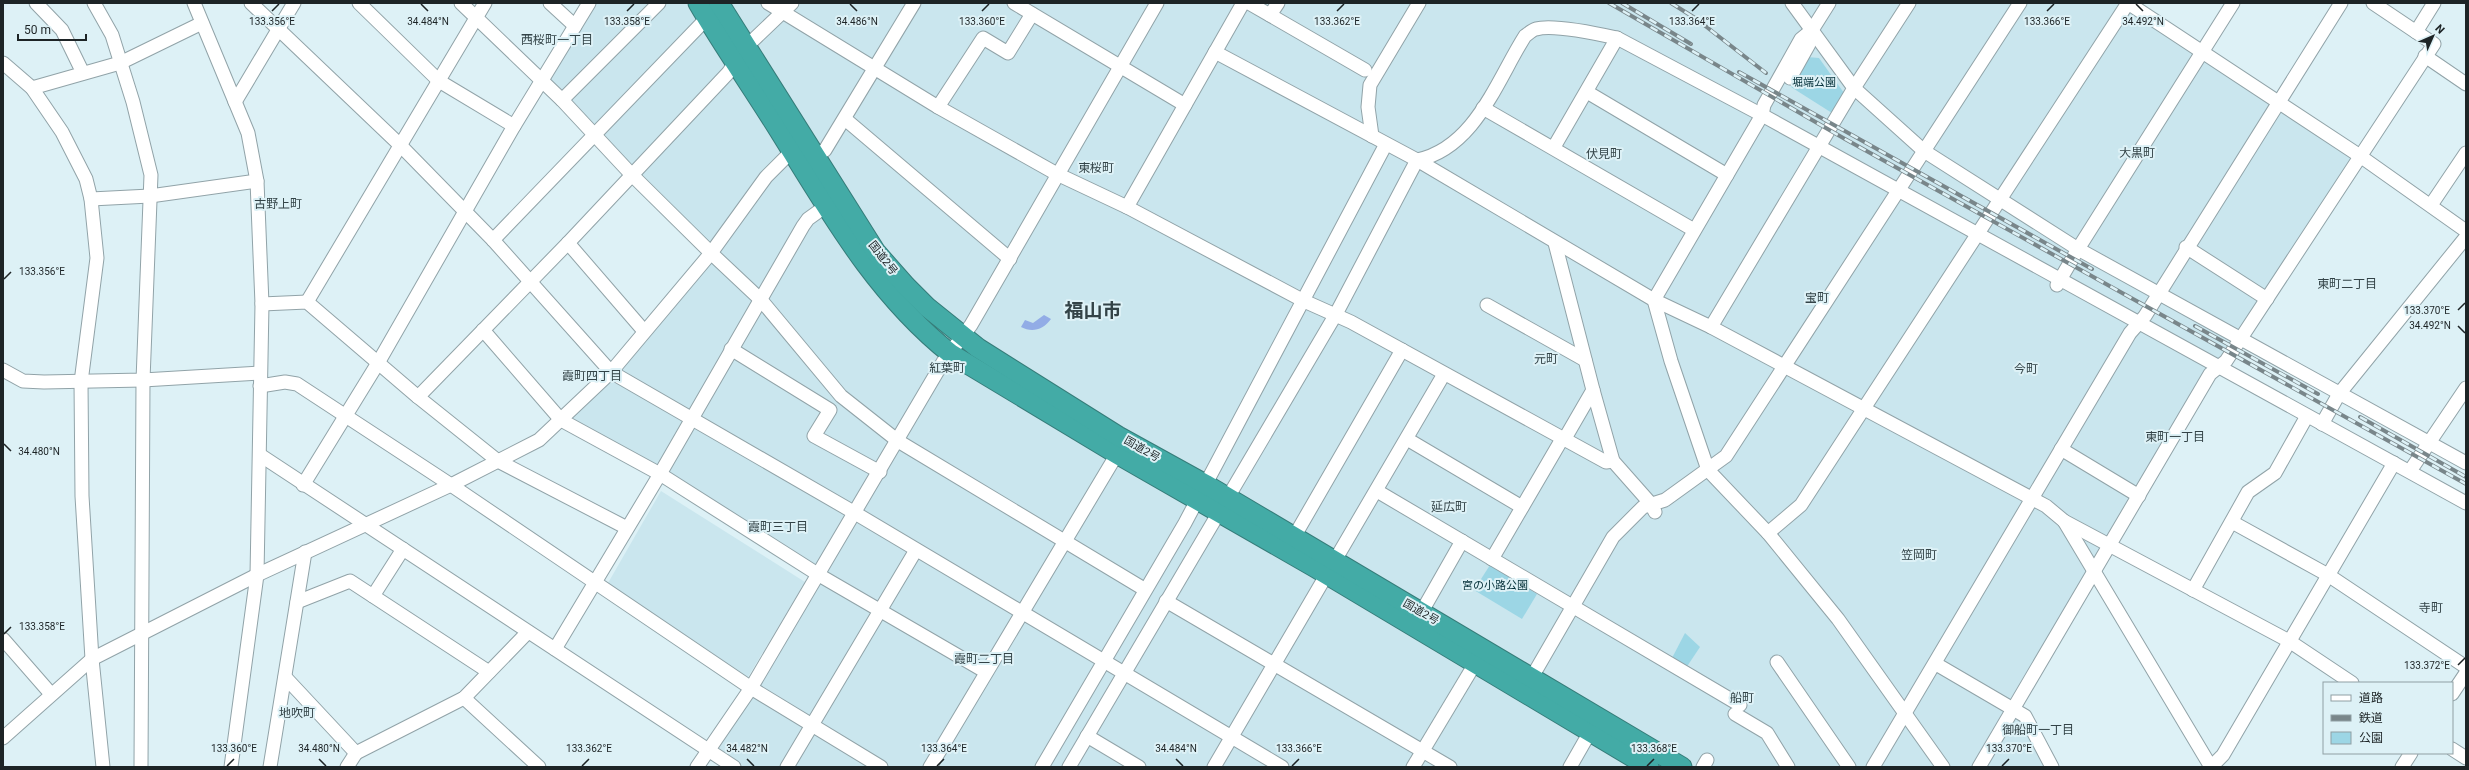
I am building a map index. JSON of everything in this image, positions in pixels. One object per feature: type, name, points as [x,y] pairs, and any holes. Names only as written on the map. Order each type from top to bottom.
[{"type":"highway","name":"国道2号","points":[[719,3],[876,252],[906,286],[963,338],[1118,436],[1224,506],[1479,656],[1532,677],[1682,767]]},
{"type":"highway","name":"国道2号","points":[[702,11],[736,62],[854,249],[898,305],[951,354],[1117,454],[1201,492]]},
{"type":"highway","name":"国道2号","points":[[1224,506],[1294,537],[1331,568],[1421,612],[1479,656],[1590,732],[1649,767]]},
{"type":"street","points":[[36,3],[62,30],[83,73]]},
{"type":"street","points":[[94,3],[112,36],[151,175],[144,380],[141,767]]},
{"type":"street","points":[[194,3],[248,133],[257,181],[262,304],[258,575],[231,767]]},
{"type":"street","points":[[251,3],[277,30],[400,145],[493,240],[611,372],[855,513],[1022,612],[1102,662],[1282,767]]},
{"type":"street","points":[[236,102],[294,3]]},
{"type":"street","points":[[359,3],[439,81],[514,126]]},
{"type":"street","points":[[462,3],[562,100],[631,174],[761,300],[841,396],[898,441],[1144,589]]},
{"type":"street","points":[[307,302],[485,3]]},
{"type":"street","points":[[550,3],[575,26]]},
{"type":"street","points":[[303,485],[378,363],[514,126],[589,3]]},
{"type":"street","points":[[562,100],[659,3]]},
{"type":"street","points":[[768,3],[782,13],[938,107],[1058,174],[1127,207],[1304,301],[1336,314],[1606,462],[1613,461]]},
{"type":"street","points":[[418,397],[568,243],[736,62],[747,46],[792,3]]},
{"type":"street","points":[[816,156],[825,150],[914,3]]},
{"type":"street","points":[[697,767],[751,688],[880,472],[943,362],[963,338],[1157,3]]},
{"type":"street","points":[[1127,207],[1243,3]]},
{"type":"street","points":[[1249,3],[1365,70]]},
{"type":"street","points":[[1270,15],[1278,3]]},
{"type":"street","points":[[1372,136],[1368,107],[1370,85],[1419,3]]},
{"type":"street","points":[[1792,3],[1854,88],[1924,151],[2000,201],[2078,249],[2466,463]]},
{"type":"street","points":[[1829,3],[1812,30],[1809,44],[1772,110],[1762,115],[1654,300],[1671,361],[1708,470],[1768,533],[1838,619],[1943,767]]},
{"type":"street","points":[[1711,327],[1854,88],[1909,3]]},
{"type":"street","points":[[1532,677],[1613,537],[1643,507],[1653,508],[1726,456],[2020,3]]},
{"type":"street","points":[[1768,533],[1801,505],[1979,234],[2128,3],[2360,156],[2466,231]]},
{"type":"street","points":[[2059,283],[2078,249],[2233,3]]},
{"type":"street","points":[[1873,767],[1906,714],[1912,699],[1936,664],[2025,510],[2034,499],[2061,449],[2138,323],[2341,3]]},
{"type":"street","points":[[1979,767],[2210,374],[2226,361],[2434,44],[2373,3]]},
{"type":"street","points":[[2416,32],[2434,3]]},
{"type":"street","points":[[938,107],[983,38],[1008,53],[1024,7],[1185,105]]},
{"type":"street","points":[[493,240],[593,135],[702,11]]},
{"type":"street","points":[[32,88],[120,63],[202,23]]},
{"type":"street","points":[[1069,767],[1336,314],[1417,160],[1430,157],[1466,132],[1483,108],[1525,36],[1535,29],[1544,28],[1593,33],[1617,38],[1762,115],[1898,191],[1979,234],[2059,283],[2138,323],[2466,503]]},
{"type":"street","points":[[1554,147],[1617,38]]},
{"type":"street","points":[[1215,52],[1417,160],[1555,243],[1654,300],[1711,327],[2034,499],[2064,520],[2289,641],[2350,682]]},
{"type":"street","points":[[2426,56],[2466,84]]},
{"type":"street","points":[[3,63],[32,88],[62,132],[86,179],[92,199],[97,258],[81,382],[82,496],[92,658],[103,767]]},
{"type":"street","points":[[1587,92],[1726,175]]},
{"type":"street","points":[[1483,108],[1554,147],[1694,230]]},
{"type":"street","points":[[844,119],[1010,259]]},
{"type":"street","points":[[1042,767],[1201,492],[1304,301],[1386,144]]},
{"type":"street","points":[[3,738],[92,658],[305,552],[367,525],[451,485],[539,440],[611,372],[711,253],[766,177],[792,151]]},
{"type":"street","points":[[2430,205],[2466,153]]},
{"type":"street","points":[[92,199],[150,196],[257,181]]},
{"type":"street","points":[[555,649],[660,474],[803,226],[808,219],[826,206]]},
{"type":"street","points":[[2322,424],[2339,394],[2466,237]]},
{"type":"street","points":[[568,243],[644,331]]},
{"type":"street","points":[[1555,243],[1613,461],[1653,508]]},
{"type":"street","points":[[2186,247],[2267,299]]},
{"type":"street","points":[[262,304],[307,302],[418,397],[498,461],[627,528]]},
{"type":"street","points":[[1487,304],[1585,360]]},
{"type":"street","points":[[483,330],[561,420],[660,474],[819,575],[986,672]]},
{"type":"street","points":[[731,349],[830,410],[814,436],[880,472]]},
{"type":"street","points":[[1294,537],[1402,350]]},
{"type":"street","points":[[3,370],[24,381],[81,382],[260,379],[297,384],[451,485],[751,688],[812,727],[881,767]]},
{"type":"street","points":[[1214,767],[1275,666],[1444,374]]},
{"type":"street","points":[[2410,471],[2428,442],[2465,389]]},
{"type":"street","points":[[1492,559],[1522,506],[1593,390]]},
{"type":"street","points":[[2193,590],[2248,492],[2275,473],[2307,416]]},
{"type":"street","points":[[1407,438],[1522,506]]},
{"type":"street","points":[[2061,449],[2139,496]]},
{"type":"street","points":[[930,767],[1022,612],[1066,542],[1117,454]]},
{"type":"street","points":[[260,455],[303,485],[367,525],[734,767]]},
{"type":"street","points":[[2064,520],[2211,767],[2223,755],[2394,463]]},
{"type":"street","points":[[1377,491],[1572,606],[1737,709],[1767,733],[1788,767]]},
{"type":"street","points":[[2232,522],[2328,575],[2466,667]]},
{"type":"street","points":[[1421,612],[1462,541]]},
{"type":"street","points":[[373,596],[403,549]]},
{"type":"street","points":[[787,767],[881,612],[916,550]]},
{"type":"street","points":[[270,767],[305,552]]},
{"type":"street","points":[[297,602],[350,581],[489,672]]},
{"type":"street","points":[[1166,601],[1450,767]]},
{"type":"street","points":[[347,767],[356,753],[464,698],[528,632]]},
{"type":"street","points":[[3,639],[51,694]]},
{"type":"street","points":[[1413,767],[1479,656]]},
{"type":"street","points":[[1777,662],[1849,767]]},
{"type":"street","points":[[1936,664],[2025,716],[2052,767]]},
{"type":"street","points":[[2453,692],[2466,673]]},
{"type":"street","points":[[284,677],[356,753]]},
{"type":"street","points":[[464,698],[539,767]]},
{"type":"street","points":[[1570,767],[1590,732]]},
{"type":"street","points":[[1087,736],[1139,767]]},
{"type":"street","points":[[2453,750],[2466,758]]},
{"type":"street","points":[[2402,767],[2410,754]]},
{"type":"shaded area","points":[[588,3],[2125,3],[2359,154],[2216,376],[2017,705],[2049,767],[725,767],[702,753],[812,581],[811,573],[557,419],[620,362],[710,249],[545,78]]},
{"type":"shaded area","points":[[1044,315],[1051,319],[1041,328],[1029,330],[1021,327],[1025,320],[1033,323]]},
{"type":"shaded area","points":[[661,491],[805,582],[748,677],[608,583]]},
{"type":"green space","name":"堀端公園","points":[[1807,57],[1819,58],[1844,93],[1832,113],[1791,87]]},
{"type":"green space","name":"宮の小路公園","points":[[1490,565],[1537,594],[1522,619],[1474,590]]},
{"type":"green space","points":[[1685,633],[1700,647],[1686,668],[1671,660]]},
{"type":"railway","points":[[1609,3],[1845,139],[2466,484]]},
{"type":"railway","points":[[1622,3],[1691,44]]},
{"type":"railway","points":[[1671,3],[1695,18],[1766,73]]},
{"type":"railway","points":[[1739,72],[2092,269]]},
{"type":"railway","points":[[2195,326],[2318,394]]},
{"type":"railway","points":[[2360,417],[2466,477]]},
{"type":"district","name":"西桜町一丁目","points":[[557,40]]},
{"type":"district","name":"大黒町","points":[[2137,153]]},
{"type":"district","name":"伏見町","points":[[1604,154]]},
{"type":"district","name":"東桜町","points":[[1096,168]]},
{"type":"district","name":"古野上町","points":[[278,204]]},
{"type":"district","name":"東町二丁目","points":[[2347,284]]},
{"type":"district","name":"宝町","points":[[1817,298]]},
{"type":"district","name":"福山市","points":[[1093,310]]},
{"type":"district","name":"元町","points":[[1546,359]]},
{"type":"district","name":"紅葉町","points":[[947,368]]},
{"type":"district","name":"今町","points":[[2026,369]]},
{"type":"district","name":"霞町四丁目","points":[[592,376]]},
{"type":"district","name":"東町一丁目","points":[[2175,437]]},
{"type":"district","name":"延広町","points":[[1449,507]]},
{"type":"district","name":"霞町三丁目","points":[[778,527]]},
{"type":"district","name":"笠岡町","points":[[1919,555]]},
{"type":"district","name":"寺町","points":[[2431,608]]},
{"type":"district","name":"霞町二丁目","points":[[984,659]]},
{"type":"district","name":"船町","points":[[1742,698]]},
{"type":"district","name":"地吹町","points":[[297,713]]},
{"type":"district","name":"御船町一丁目","points":[[2038,730]]}]
